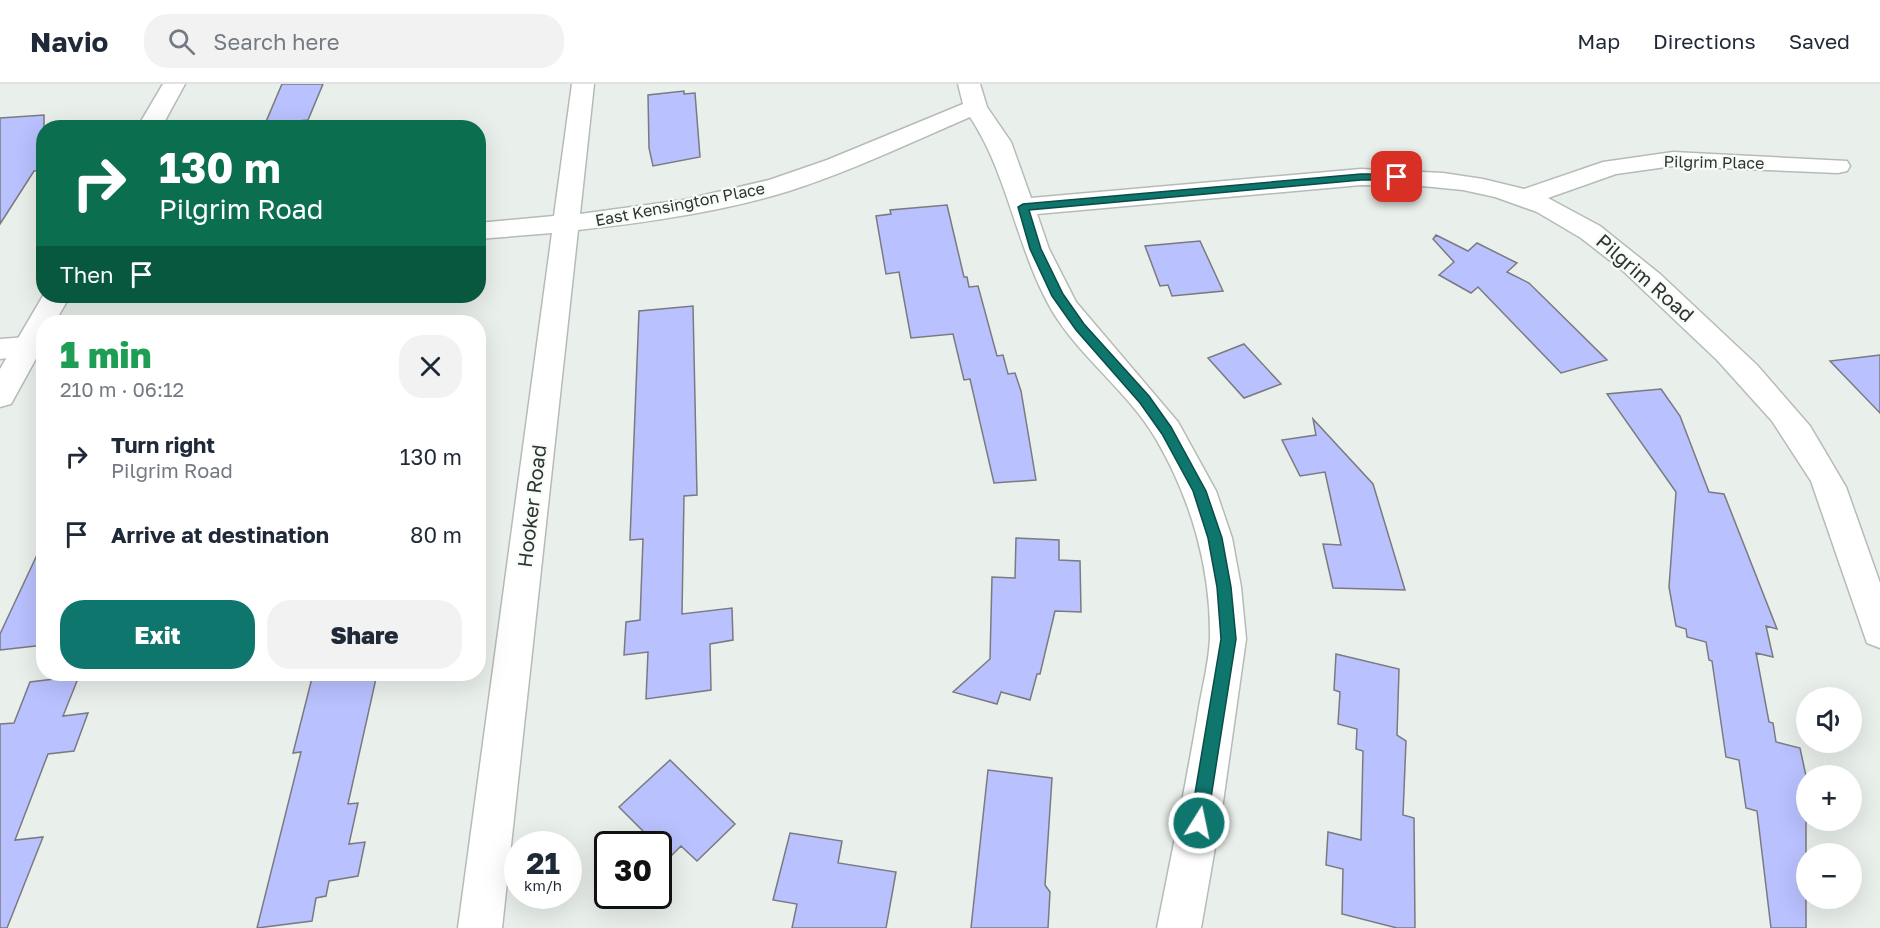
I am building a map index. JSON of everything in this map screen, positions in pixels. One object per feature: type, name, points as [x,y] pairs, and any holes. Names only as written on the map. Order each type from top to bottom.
[{"type":"street","points":[[154,120],[174,84]]},
{"type":"street","name":"Hooker Road","points":[[480,928],[583,84]]},
{"type":"street","points":[[972,96],[999,142],[1036,249],[1060,300],[1167,430],[1200,491],[1215,538],[1224,587],[1228,639],[1203,802],[1179,928]]},
{"type":"street","name":"East Kensington Place","points":[[486,230],[567,224],[750,194],[867,153],[972,96]]},
{"type":"street","name":"Pilgrim Place","points":[[1524,198],[1612,167],[1673,159],[1838,166]]},
{"type":"street","name":"Pilgrim Road","points":[[1023,207],[1361,177],[1415,177],[1446,180],[1486,187],[1524,198],[1591,232],[1630,261],[1751,374],[1786,416],[1799,432],[1827,483],[1880,632]]},
{"type":"street","points":[[41,315],[50,303]]},
{"type":"street","points":[[0,396],[14,348],[36,321]]},
{"type":"building","points":[[282,84],[323,84],[308,120],[267,120]]},
{"type":"building","points":[[684,91],[684,94],[695,93],[700,157],[653,166],[649,148],[648,95]]},
{"type":"building","points":[[44,115],[44,120],[36,120],[36,171],[0,224],[0,118]]},
{"type":"building","points":[[947,205],[964,277],[967,277],[969,287],[978,286],[997,356],[1003,355],[1008,374],[1015,373],[1021,391],[1036,480],[994,483],[970,379],[964,380],[953,334],[911,338],[899,272],[886,274],[876,216],[891,214],[890,210]]},
{"type":"building","points":[[1436,235],[1468,251],[1477,243],[1517,263],[1507,272],[1529,283],[1607,360],[1561,373],[1478,287],[1471,293],[1439,275],[1454,262],[1433,239]]},
{"type":"building","points":[[1200,241],[1223,291],[1172,296],[1168,285],[1160,286],[1145,246]]},
{"type":"building","points":[[693,306],[697,495],[684,496],[682,614],[732,608],[733,640],[710,644],[711,690],[646,699],[648,652],[624,655],[626,622],[640,620],[643,539],[630,540],[639,311]]},
{"type":"building","points":[[1244,344],[1281,384],[1244,398],[1208,358]]},
{"type":"building","points":[[1880,355],[1880,413],[1830,361]]},
{"type":"building","points":[[1661,389],[1680,416],[1709,492],[1724,494],[1777,629],[1766,626],[1773,657],[1756,653],[1769,722],[1773,723],[1776,742],[1796,747],[1796,753],[1801,753],[1804,765],[1796,765],[1796,831],[1806,831],[1806,843],[1796,843],[1796,909],[1806,909],[1806,928],[1771,928],[1757,811],[1746,808],[1739,760],[1726,757],[1712,661],[1709,660],[1706,642],[1687,637],[1686,629],[1676,626],[1669,587],[1676,492],[1607,394]]},
{"type":"building","points":[[1313,419],[1373,484],[1405,590],[1333,588],[1323,544],[1341,545],[1325,472],[1300,476],[1282,440],[1316,435]]},
{"type":"building","points":[[1016,538],[1059,540],[1059,560],[1080,561],[1081,612],[1055,611],[1040,674],[1037,674],[1030,700],[1001,692],[997,704],[953,692],[990,659],[992,577],[1015,578]]},
{"type":"building","points":[[36,557],[36,646],[0,650],[0,634]]},
{"type":"building","points":[[1336,654],[1399,669],[1397,735],[1406,741],[1403,815],[1414,818],[1415,928],[1397,928],[1342,914],[1343,869],[1326,865],[1328,832],[1361,840],[1363,751],[1356,749],[1357,729],[1338,724],[1340,692],[1334,690]]},
{"type":"building","points":[[77,681],[63,716],[88,713],[74,751],[48,754],[15,840],[43,837],[7,928],[0,928],[0,724],[14,723],[30,682]]},
{"type":"building","points":[[311,681],[375,681],[348,804],[358,803],[349,844],[365,842],[358,876],[329,881],[326,896],[316,898],[312,921],[257,928],[301,752],[293,753]]},
{"type":"building","points":[[670,760],[735,824],[697,861],[681,846],[672,855],[672,831],[643,831],[619,807]]},
{"type":"building","points":[[988,770],[1052,778],[1045,885],[1050,892],[1048,928],[971,928]]},
{"type":"building","points":[[790,833],[842,841],[838,863],[896,872],[886,928],[792,928],[797,904],[773,900]]},
{"type":"route","points":[[1199,823],[1228,639],[1224,587],[1215,538],[1200,491],[1167,430],[1080,327],[1065,308],[1051,284],[1036,249],[1023,207],[1361,177],[1397,177]]}]
